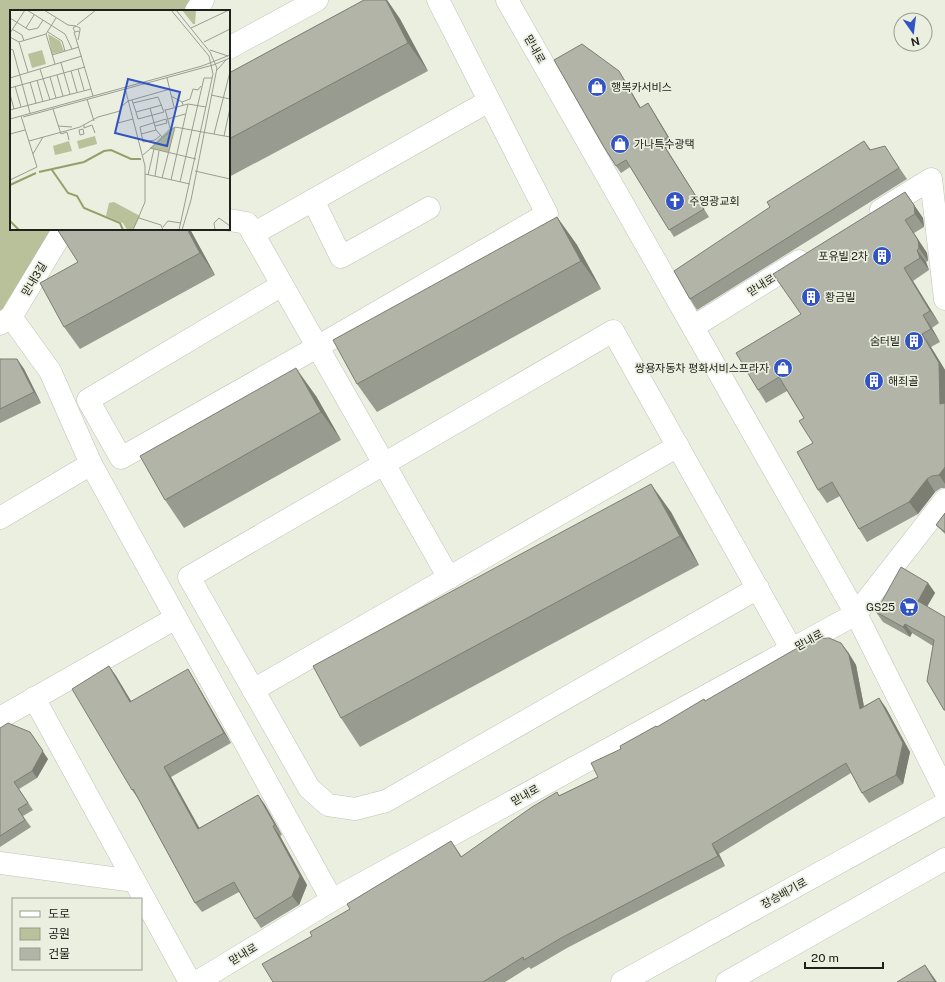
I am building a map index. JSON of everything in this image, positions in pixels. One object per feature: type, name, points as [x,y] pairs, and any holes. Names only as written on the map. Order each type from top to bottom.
[{"type":"street","points":[[197,10],[203,0]]},
{"type":"street","points":[[230,47],[317,0]]},
{"type":"street","points":[[282,285],[88,400],[121,458],[318,347],[546,214],[438,0]]},
{"type":"street","name":"맏내로","points":[[507,0],[856,614],[945,791]]},
{"type":"street","points":[[253,234],[489,101]]},
{"type":"street","points":[[865,220],[931,179],[945,299]]},
{"type":"street","points":[[313,200],[341,257],[429,208]]},
{"type":"street","points":[[230,220],[247,223],[449,578]]},
{"type":"street","name":"맏내3길","points":[[6,321],[63,230]]},
{"type":"street","name":"맏내로","points":[[693,327],[819,249]]},
{"type":"street","points":[[6,321],[50,371],[91,464],[332,900]]},
{"type":"street","points":[[758,588],[386,801],[355,809],[328,805],[309,788],[189,577],[613,331],[758,588],[792,650]]},
{"type":"street","points":[[253,690],[678,446]]},
{"type":"street","points":[[0,518],[91,464]]},
{"type":"street","name":"맏내로","points":[[197,982],[332,900],[856,614],[945,500]]},
{"type":"street","points":[[0,718],[176,618]]},
{"type":"street","points":[[34,698],[190,982]]},
{"type":"street","name":"장승배기로","points":[[622,982],[945,804]]},
{"type":"street","points":[[727,982],[945,859]]},
{"type":"street","points":[[0,863],[134,880]]},
{"type":"green space","points":[[0,0],[203,0],[197,10],[10,10],[10,230],[63,230],[0,324]]},
{"type":"building","points":[[364,0],[386,0],[408,43],[230,138],[230,72]]},
{"type":"building","points":[[582,44],[619,71],[640,108],[648,103],[668,137],[661,141],[704,209],[669,230],[626,160],[616,166],[554,60]]},
{"type":"building","points":[[864,141],[870,150],[885,146],[899,168],[690,299],[674,271],[770,207],[767,202]]},
{"type":"building","points":[[905,192],[914,205],[915,214],[905,220],[918,240],[919,248],[917,250],[920,258],[904,268],[930,311],[923,315],[931,329],[922,334],[939,363],[940,404],[945,403],[945,467],[939,475],[932,476],[927,479],[909,502],[859,529],[832,482],[818,490],[797,452],[813,443],[799,421],[804,418],[779,377],[758,390],[736,353],[801,314],[773,274]]},
{"type":"building","points":[[557,217],[581,261],[357,384],[333,340]]},
{"type":"building","points":[[58,230],[188,230],[200,253],[64,327],[40,283],[78,262]]},
{"type":"building","points":[[0,359],[17,359],[34,392],[0,409]]},
{"type":"building","points":[[296,368],[321,412],[165,500],[140,456]]},
{"type":"building","points":[[651,484],[680,536],[341,718],[313,666]]},
{"type":"building","points":[[945,513],[945,532],[936,525]]},
{"type":"building","points":[[901,567],[928,583],[918,601],[945,617],[945,710],[927,681],[934,640],[905,624],[903,627],[876,612]]},
{"type":"building","points":[[829,638],[841,643],[849,655],[860,709],[879,698],[903,743],[896,775],[862,793],[846,763],[712,844],[718,856],[561,938],[524,960],[523,957],[483,982],[273,982],[262,964],[312,936],[310,932],[350,909],[347,904],[451,841],[461,857],[532,807],[557,792],[559,796],[598,777],[591,763],[621,749],[620,746],[656,726],[657,727],[704,699],[705,701],[813,639]]},
{"type":"building","points":[[109,666],[130,702],[188,669],[224,733],[164,767],[198,829],[258,795],[275,825],[273,826],[300,876],[292,896],[255,919],[234,882],[195,903],[133,789],[132,790],[72,689]]},
{"type":"building","points":[[8,723],[30,732],[43,751],[32,771],[14,782],[28,803],[18,809],[25,820],[0,836],[0,728]]},
{"type":"building","points":[[925,965],[935,982],[897,982]]},
{"type":"place","name":"행복카서비스","points":[[597,87]]},
{"type":"place","name":"가나특수광택","points":[[620,144]]},
{"type":"place","name":"주영광교회","points":[[675,201]]},
{"type":"place","name":"포유빌 2차","points":[[882,256]]},
{"type":"place","name":"황금빌","points":[[811,297]]},
{"type":"place","name":"숨터빌","points":[[914,341]]},
{"type":"place","name":"쌍용자동차 평화서비스프라자","points":[[783,368]]},
{"type":"place","name":"해죄골","points":[[874,381]]},
{"type":"place","name":"GS25","points":[[909,607]]}]
